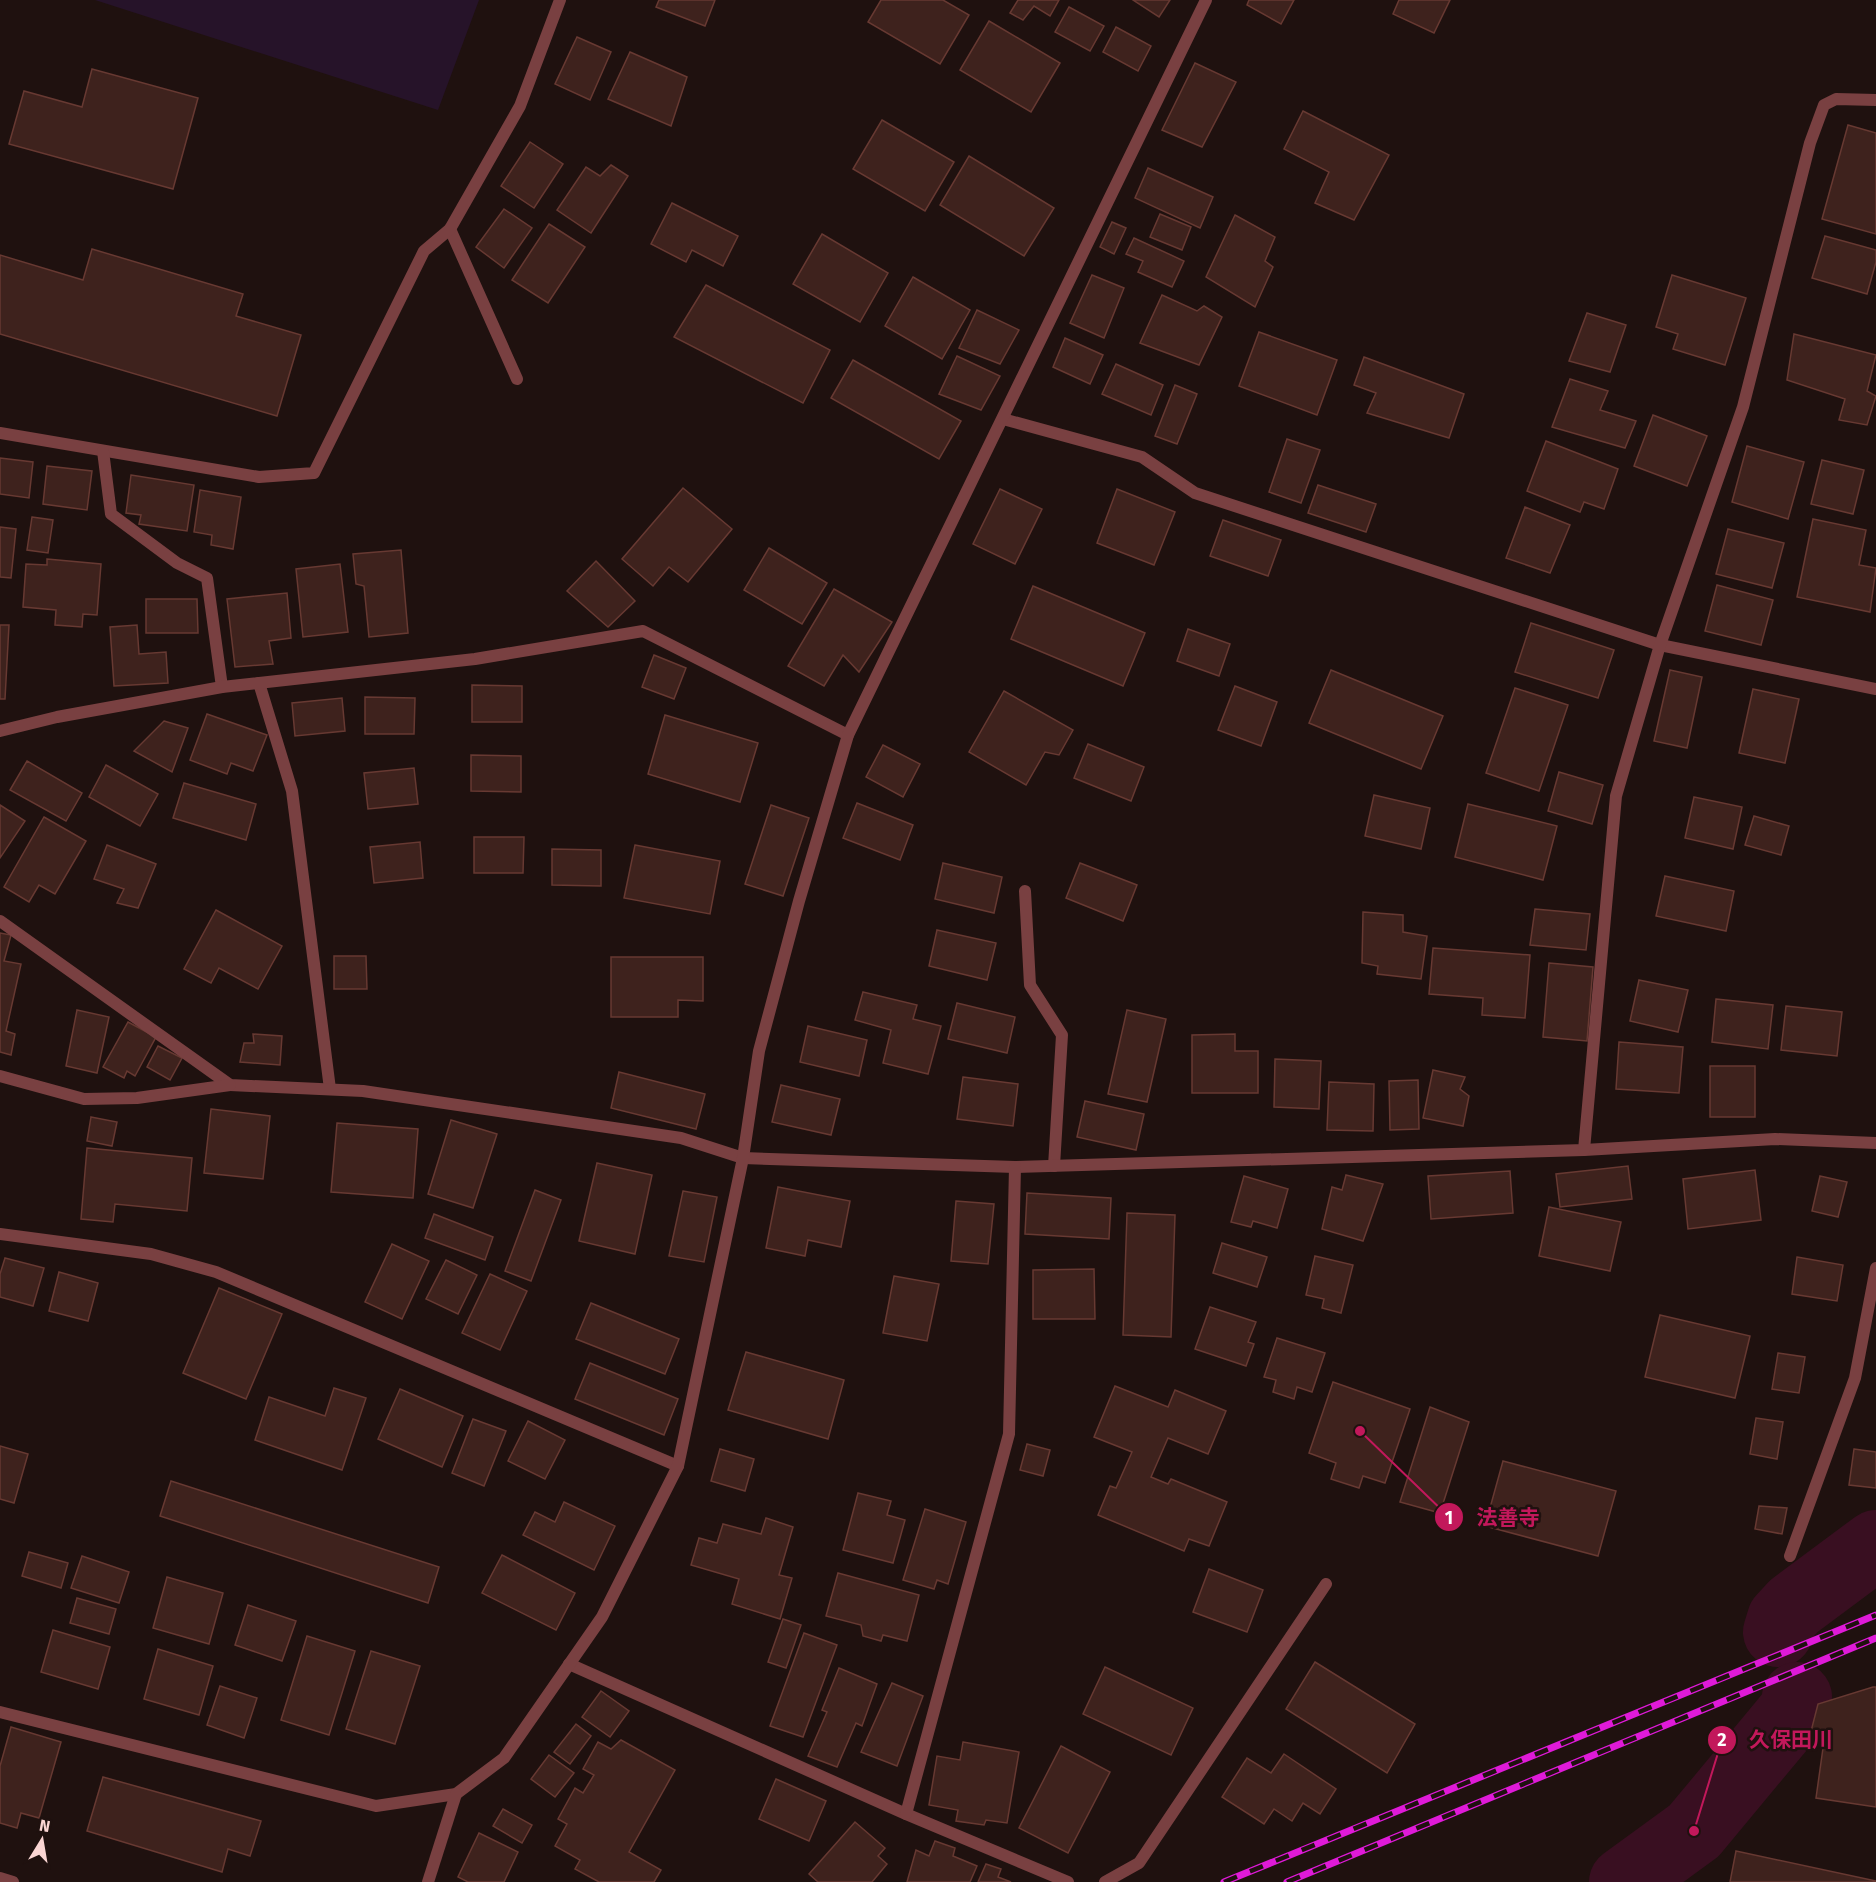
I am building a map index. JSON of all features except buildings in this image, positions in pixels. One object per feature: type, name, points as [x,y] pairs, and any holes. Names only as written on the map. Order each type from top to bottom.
[{"type":"street","points":[[0,433],[259,477],[314,473],[424,251],[450,229],[520,106],[560,0]]},
{"type":"street","points":[[0,1712],[376,1806],[456,1794],[504,1758],[602,1617],[678,1466],[743,1158],[759,1051],[799,901],[848,735],[1206,0]]},
{"type":"street","points":[[1584,1150],[1616,796],[1660,645],[1743,407],[1810,143],[1824,105],[1836,99],[1876,100]]},
{"type":"street","points":[[450,229],[517,379]]},
{"type":"street","points":[[1003,419],[1142,457],[1196,493],[1660,645],[1876,689]]},
{"type":"street","points":[[103,450],[111,514],[177,563],[207,579],[222,687]]},
{"type":"street","points":[[0,731],[57,717],[222,687],[475,659],[643,631],[848,735]]},
{"type":"street","points":[[259,682],[292,791],[330,1089]]},
{"type":"street","points":[[1025,891],[1030,985],[1062,1035],[1054,1166]]},
{"type":"street","points":[[0,921],[230,1085]]},
{"type":"street","points":[[0,1076],[84,1099],[137,1098],[230,1085],[363,1091],[681,1138],[743,1158],[1015,1167],[1584,1150],[1775,1140],[1876,1143]]},
{"type":"street","points":[[906,1814],[1009,1434],[1015,1167]]},
{"type":"street","points":[[0,1234],[151,1254],[216,1272],[678,1466]]},
{"type":"street","points":[[1790,1556],[1855,1378],[1876,1268]]},
{"type":"street","points":[[1105,1882],[1138,1863],[1326,1584]]},
{"type":"street","points":[[570,1664],[906,1814],[1068,1882]]},
{"type":"street","points":[[428,1882],[456,1794]]},
{"type":"street","points":[[0,1878],[13,1882]]},
{"type":"shaded area","points":[[95,0],[479,0],[438,110]]},
{"type":"waterway","points":[[1778,1632],[1782,1619],[1794,1606],[1876,1545]]},
{"type":"waterway","points":[[1624,1882],[1694,1831],[1795,1709],[1797,1697]]},
{"type":"railway","points":[[1224,1882],[1876,1615]]},
{"type":"railway","points":[[1287,1882],[1876,1638]]},
{"type":"place","name":"法善寺","points":[[1360,1431]]},
{"type":"place","name":"久保田川","points":[[1694,1831]]}]
